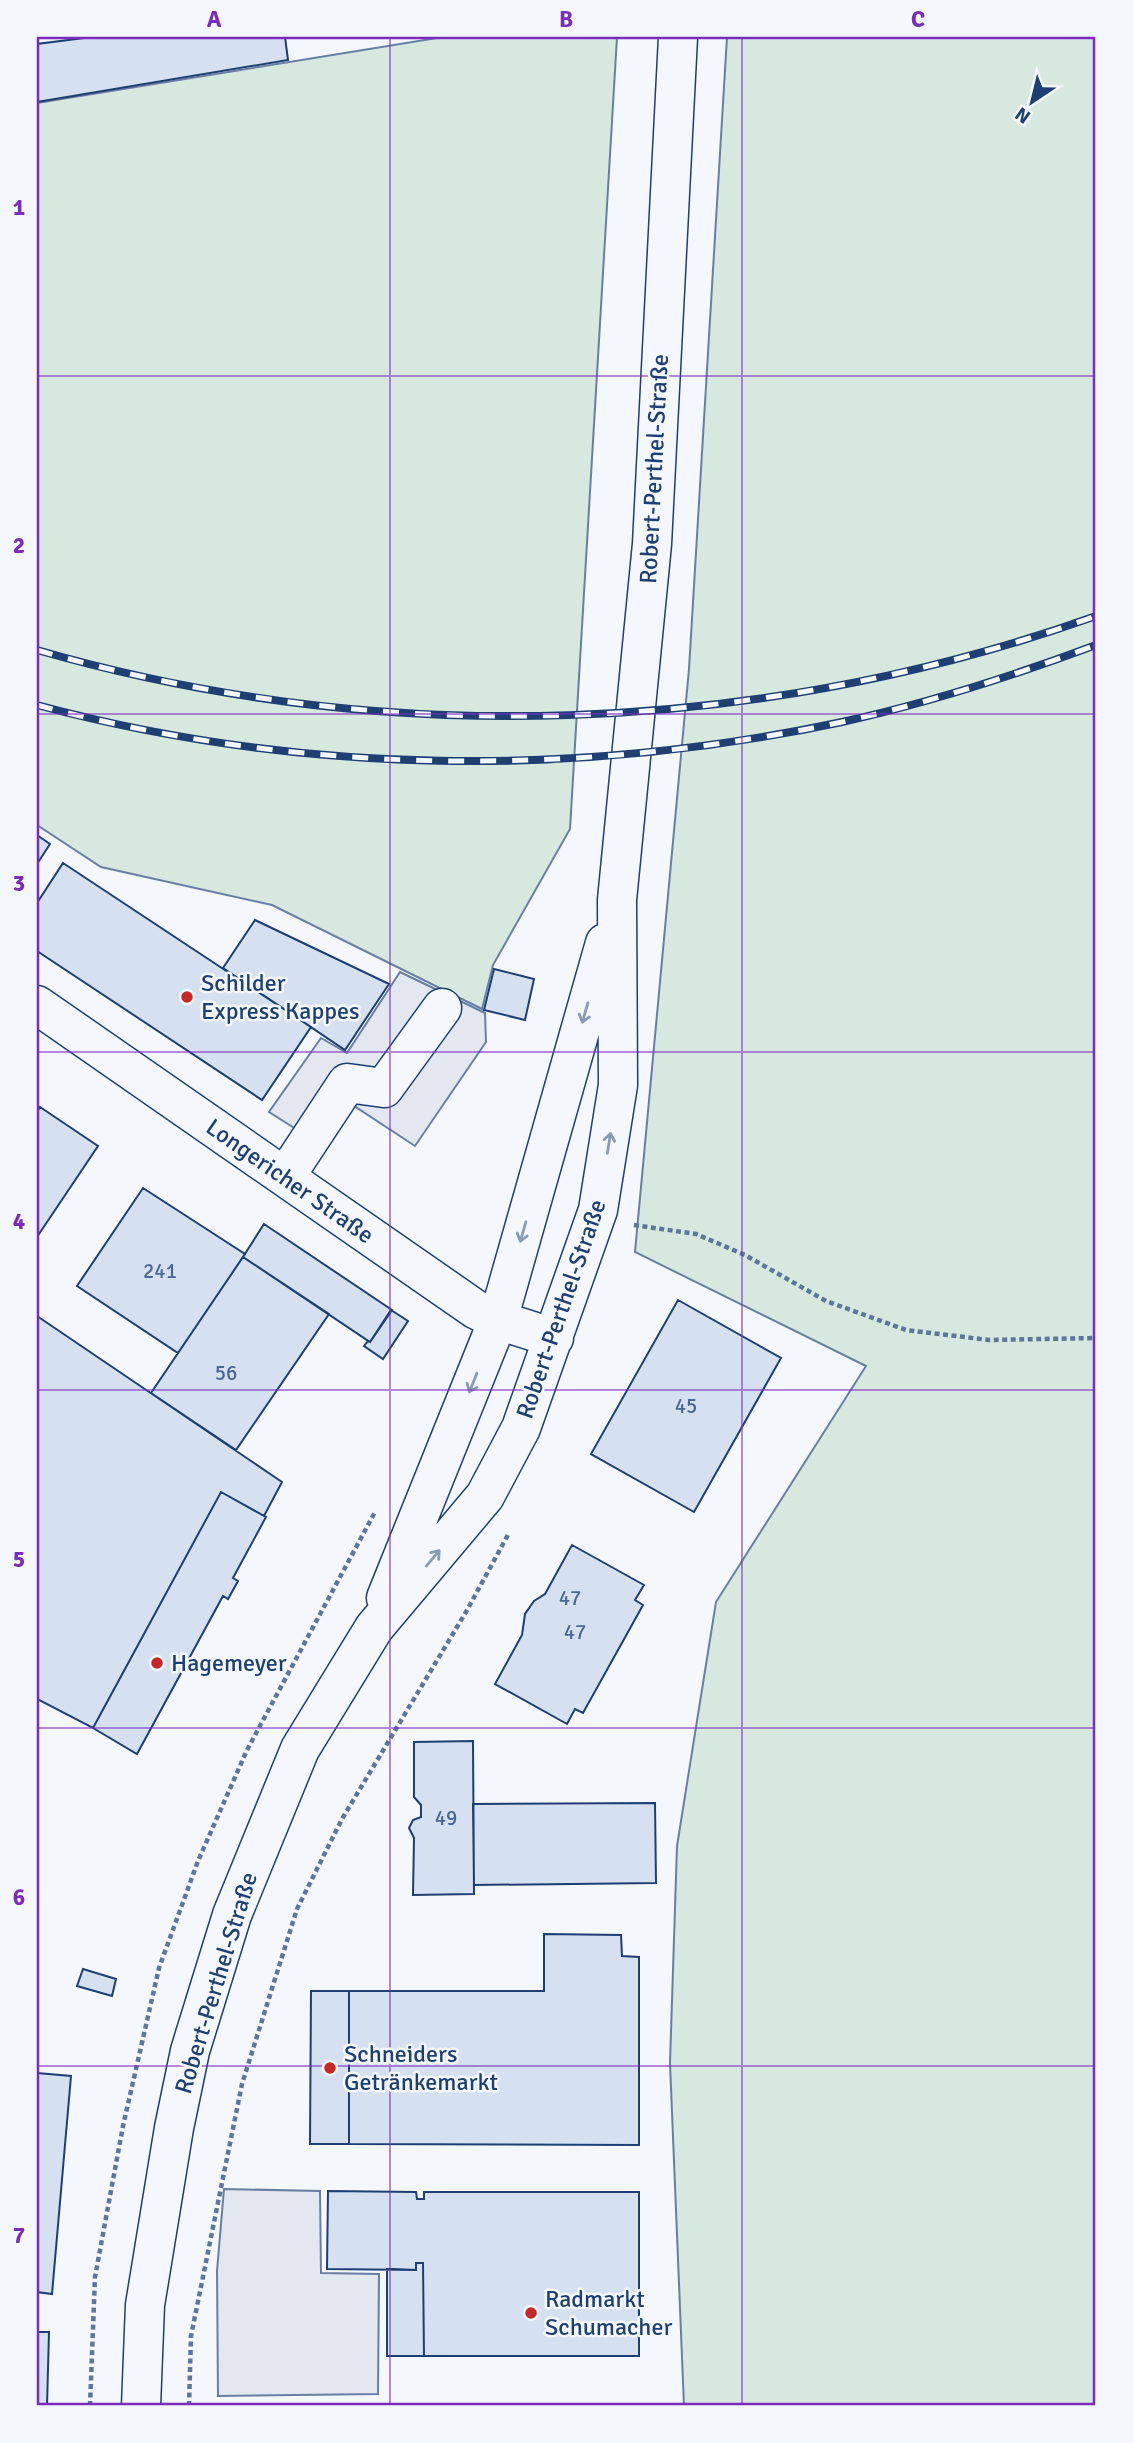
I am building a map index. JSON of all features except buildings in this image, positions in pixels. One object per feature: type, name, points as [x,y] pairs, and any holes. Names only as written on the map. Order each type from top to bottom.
[{"type":"street","name":"Robert-Perthel-Straße","points":[[141,2406],[145,2305],[174,2128],[190,2052],[232,1914],[300,1749],[374,1628],[485,1496],[521,1428],[598,1210],[618,1085],[617,900],[652,544],[678,37]]},
{"type":"street","name":"Robert-Perthel-Straße","points":[[374,1628],[498,1320],[617,900]]},
{"type":"street","name":"Longericher Straße","points":[[37,1005],[475,1308],[498,1320],[554,1338]]},
{"type":"street","points":[[285,1177],[347,1083],[384,1088],[442,1009]]},
{"type":"path","points":[[627,1224],[696,1234],[745,1255],[826,1301],[906,1330],[989,1340],[1096,1338]]},
{"type":"path","points":[[189,2406],[191,2336],[242,2084],[297,1909],[342,1819],[466,1612],[511,1528]]},
{"type":"shaded area","points":[[443,37],[617,37],[570,829],[493,965],[482,1009],[272,905],[101,867],[37,825],[37,103]]},
{"type":"shaded area","points":[[727,37],[1096,37],[1096,2406],[684,2406],[670,2063],[677,1846],[716,1602],[866,1366],[635,1252],[689,669]]},
{"type":"shaded area","points":[[400,972],[485,1013],[486,1042],[415,1146],[354,1106],[326,1148],[269,1112],[321,1038],[347,1053]]},
{"type":"shaded area","points":[[224,2189],[320,2191],[321,2273],[379,2274],[378,2394],[218,2396],[217,2271]]},
{"type":"railway","points":[[37,650],[168,682],[300,703],[435,714],[569,715],[703,706],[836,686],[968,656],[1096,616]]},
{"type":"railway","points":[[37,705],[136,728],[236,745],[337,756],[438,761],[540,760],[641,753],[742,740],[842,722],[970,688],[1096,645]]},
{"type":"place","name":"Schilder Express Kappes","points":[[187,997]]},
{"type":"place","name":"Hagemeyer","points":[[157,1663]]},
{"type":"place","name":"Schneiders Getränkemarkt","points":[[330,2068]]},
{"type":"place","name":"Radmarkt Schumacher","points":[[531,2313]]}]
